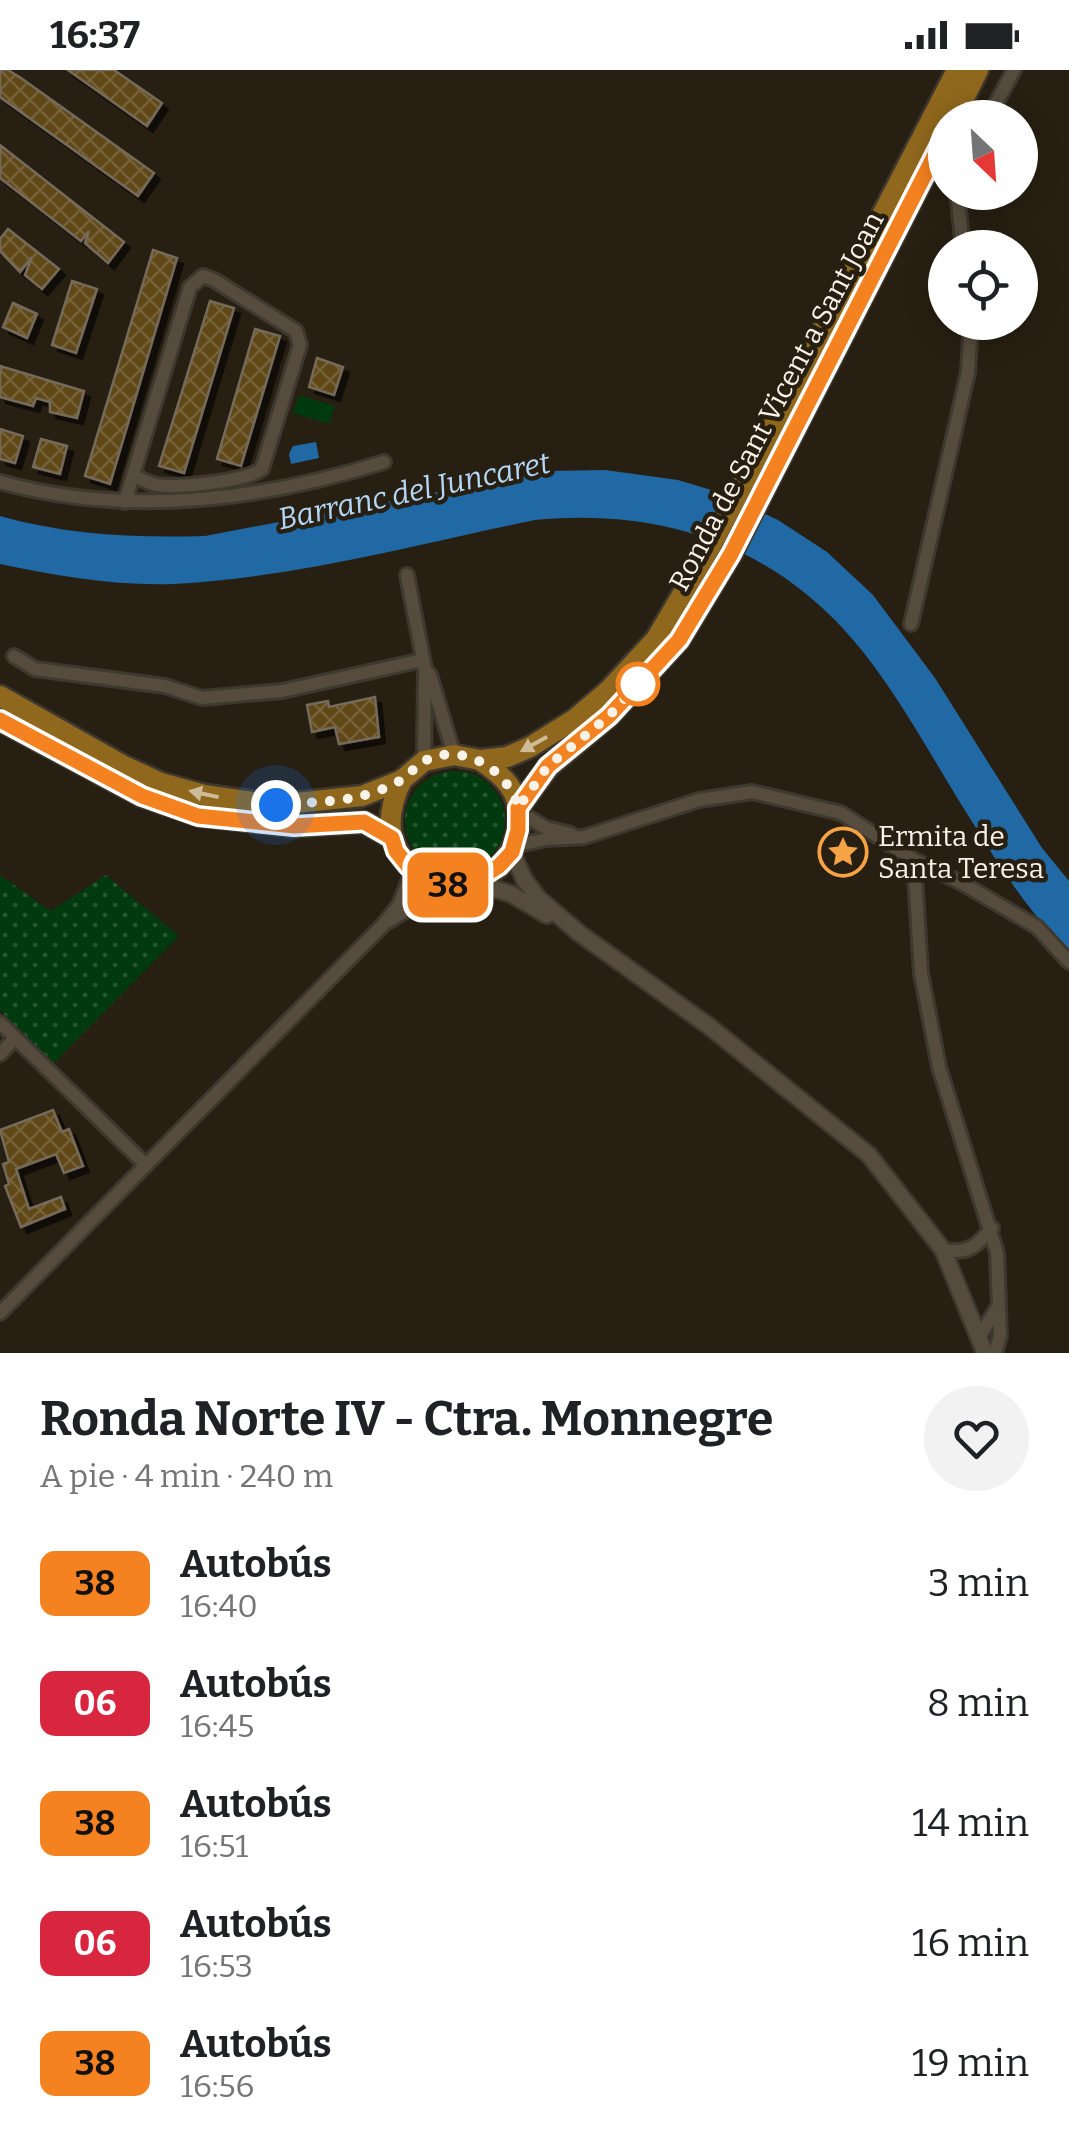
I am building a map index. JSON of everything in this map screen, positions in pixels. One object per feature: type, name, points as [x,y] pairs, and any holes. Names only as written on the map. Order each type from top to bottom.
[{"type":"main road","name":"Ronda de Sant Vicent a Sant Joan","points":[[513,849],[519,810],[548,766],[609,716],[679,640],[722,549],[745,481],[956,70]]},
{"type":"main road","points":[[963,100],[978,70]]},
{"type":"main road","name":"Ronda de Sant Vicent a Sant Joan","points":[[0,696],[161,784],[204,795],[276,805],[362,796],[402,780],[424,761],[454,755],[480,760],[507,757],[530,747],[608,691],[656,639],[722,549],[771,476],[928,168]]},
{"type":"main road","points":[[0,720],[142,796],[198,816],[294,826],[364,822],[392,838]]},
{"type":"main road","points":[[480,760],[514,790],[519,810]]},
{"type":"main road","points":[[402,780],[390,804],[388,826],[396,851],[425,879],[447,885],[473,882],[499,866],[513,849]]},
{"type":"street","points":[[998,100],[1014,70]]},
{"type":"street","points":[[126,502],[133,476],[190,287],[196,280],[203,276],[214,280],[296,331],[300,345],[262,469],[248,476],[177,486],[151,484],[133,476]]},
{"type":"street","points":[[911,624],[968,372],[970,340]]},
{"type":"street","points":[[0,482],[126,502],[175,503],[229,498],[384,462]]},
{"type":"street","points":[[407,575],[424,665],[454,755]]},
{"type":"street","points":[[14,656],[35,669],[165,686],[202,698],[282,692],[424,665]]},
{"type":"street","points":[[424,665],[424,761]]},
{"type":"street","points":[[985,1353],[943,1250],[870,1156],[710,1027],[579,933],[538,898],[524,880],[513,849],[546,839],[584,837],[699,800],[752,792],[840,812],[914,860],[1037,927],[1069,962]]},
{"type":"street","points":[[519,810],[546,828],[584,837]]},
{"type":"street","points":[[914,860],[921,973],[938,1067],[992,1228],[1000,1277],[1000,1336],[995,1353]]},
{"type":"street","points":[[0,1313],[383,924],[399,905],[413,870]]},
{"type":"street","points":[[473,882],[511,894],[579,933]]},
{"type":"street","points":[[383,924],[447,885]]},
{"type":"street","points":[[0,1023],[145,1164]]},
{"type":"street","points":[[0,1054],[15,1038]]},
{"type":"street","points":[[943,1250],[960,1253],[975,1249],[992,1228]]},
{"type":"street","points":[[980,1335],[999,1305]]},
{"type":"green space","points":[[299,395],[335,406],[329,424],[293,413]]},
{"type":"green space","points":[[455,771],[474,774],[491,785],[502,802],[502,840],[491,857],[474,868],[455,871],[436,868],[419,857],[408,840],[405,821],[408,802],[419,785],[436,774]]},
{"type":"green space","points":[[0,875],[51,911],[106,875],[179,936],[54,1063],[0,1010]]},
{"type":"water","points":[[316,442],[319,458],[291,464],[289,454],[293,446]]},
{"type":"water","points":[[605,470],[678,480],[718,492],[778,520],[827,552],[873,595],[935,678],[1042,848],[1069,881],[1069,951],[1010,881],[897,699],[861,649],[819,605],[788,580],[722,544],[650,524],[574,518],[535,520],[356,559],[219,581],[130,583],[0,564],[0,516],[101,534],[205,536],[549,471]]},
{"type":"building","points":[[0,70],[21,78],[154,173],[138,196],[0,97]]},
{"type":"building","points":[[68,70],[114,70],[162,103],[147,126]]},
{"type":"building","points":[[0,145],[124,242],[108,263],[85,243],[89,231],[81,241],[0,178]]},
{"type":"building","points":[[8,229],[59,269],[42,289],[25,275],[32,257],[20,272],[0,251],[0,239]]},
{"type":"building","points":[[153,250],[177,258],[110,484],[85,476]]},
{"type":"building","points":[[72,281],[97,289],[76,353],[52,345]]},
{"type":"building","points":[[210,301],[234,308],[184,473],[159,466]]},
{"type":"building","points":[[13,303],[37,314],[27,338],[3,327]]},
{"type":"building","points":[[255,329],[280,336],[241,466],[217,459]]},
{"type":"building","points":[[317,358],[343,367],[334,395],[309,387]]},
{"type":"building","points":[[0,366],[84,391],[77,418],[50,412],[50,402],[36,398],[33,406],[0,397]]},
{"type":"building","points":[[0,429],[23,436],[15,463],[0,459]]},
{"type":"building","points":[[41,439],[67,446],[60,474],[33,467]]},
{"type":"building","points":[[375,697],[379,737],[339,744],[335,727],[312,732],[307,705],[328,701],[329,707]]},
{"type":"building","points":[[53,1110],[62,1132],[69,1129],[83,1166],[64,1173],[56,1154],[16,1169],[29,1209],[61,1197],[65,1209],[21,1227],[5,1186],[9,1184],[3,1164],[9,1162],[0,1130]]},
{"type":"bus line","name":"38","points":[[0,720],[142,796],[198,816],[294,826],[364,822],[392,838],[408,866],[425,879],[447,885],[473,882],[499,866],[512,852],[518,808],[548,766],[609,716],[679,640],[731,554],[928,168]]},
{"type":"place","name":"Ermita de Santa Teresa","points":[[843,852]]},
{"type":"route","points":[[276,805],[362,796],[402,780],[424,761],[454,755],[480,760],[498,772],[514,790],[518,808],[548,766],[609,716],[638,684]]},
{"type":"water label","name":"Barranc del Juncaret","points":[[414,491]]}]
